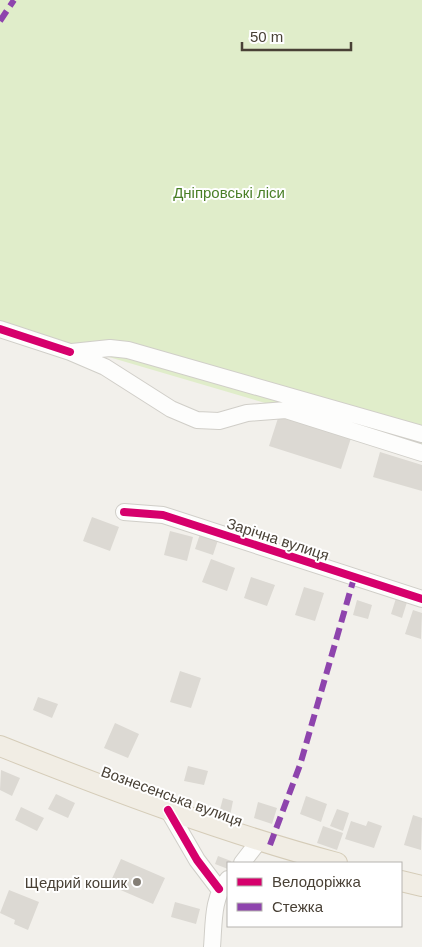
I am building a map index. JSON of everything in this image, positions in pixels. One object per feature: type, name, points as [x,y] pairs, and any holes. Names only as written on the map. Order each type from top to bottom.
[{"type":"main road","name":"Вознесенська вулиця","points":[[0,746],[168,810],[259,841],[333,862]]},
{"type":"main road","points":[[402,881],[422,886]]},
{"type":"street","points":[[0,330],[70,352],[105,367],[171,409],[198,420],[219,421],[247,413],[286,410],[422,453]]},
{"type":"street","points":[[70,352],[110,348],[128,350],[422,434]]},
{"type":"street","name":"Зарічна вулиця","points":[[124,512],[163,515],[422,599]]},
{"type":"street","points":[[168,810],[197,860],[224,884],[214,917],[212,947]]},
{"type":"street","points":[[243,862],[259,841]]},
{"type":"green space","name":"Дніпровські ліси","points":[[0,0],[422,0],[422,449],[0,325]]},
{"type":"building","points":[[279,415],[351,438],[341,469],[269,446]]},
{"type":"building","points":[[380,452],[422,465],[422,491],[373,477]]},
{"type":"building","points":[[92,517],[119,527],[110,551],[83,541]]},
{"type":"building","points":[[170,531],[193,537],[187,561],[164,555]]},
{"type":"building","points":[[200,534],[218,540],[213,555],[195,549]]},
{"type":"building","points":[[211,559],[235,568],[227,591],[202,582]]},
{"type":"building","points":[[251,577],[275,585],[267,606],[244,598]]},
{"type":"building","points":[[304,587],[324,593],[315,621],[295,615]]},
{"type":"building","points":[[397,595],[408,599],[402,618],[391,614]]},
{"type":"building","points":[[357,600],[372,605],[368,619],[353,615]]},
{"type":"building","points":[[413,610],[422,613],[421,639],[405,634]]},
{"type":"building","points":[[180,671],[201,678],[191,708],[170,702]]},
{"type":"building","points":[[38,697],[58,704],[52,718],[33,710]]},
{"type":"building","points":[[115,723],[139,734],[128,758],[104,748]]},
{"type":"building","points":[[188,766],[208,771],[204,785],[184,781]]},
{"type":"building","points":[[1,770],[20,778],[12,796],[0,790]]},
{"type":"building","points":[[56,794],[75,803],[68,818],[48,809]]},
{"type":"building","points":[[306,796],[327,804],[321,822],[300,814]]},
{"type":"building","points":[[223,798],[233,801],[230,816],[219,813]]},
{"type":"building","points":[[258,802],[277,808],[272,824],[254,818]]},
{"type":"building","points":[[21,807],[44,818],[37,831],[15,820]]},
{"type":"building","points":[[337,809],[349,813],[343,831],[330,826]]},
{"type":"building","points":[[413,815],[422,818],[421,850],[404,845]]},
{"type":"building","points":[[351,821],[366,826],[368,821],[382,826],[374,848],[345,839]]},
{"type":"building","points":[[323,826],[343,833],[337,850],[317,843]]},
{"type":"building","points":[[218,856],[231,861],[227,862],[227,869],[215,864]]},
{"type":"building","name":"Щедрий кошик","points":[[121,859],[165,878],[153,904],[109,885]]},
{"type":"building","points":[[9,890],[39,902],[28,930],[14,924],[15,920],[0,913]]},
{"type":"building","points":[[175,902],[200,909],[196,924],[171,917]]},
{"type":"marked path","points":[[0,21],[14,0]]},
{"type":"marked path","points":[[270,845],[300,765],[354,578]]},
{"type":"cycle path","points":[[0,329],[70,352]]},
{"type":"cycle path","points":[[124,512],[163,515],[422,599]]},
{"type":"cycle path","points":[[168,810],[197,860],[219,889]]},
{"type":"place","name":"Щедрий кошик","points":[[137,882]]}]
